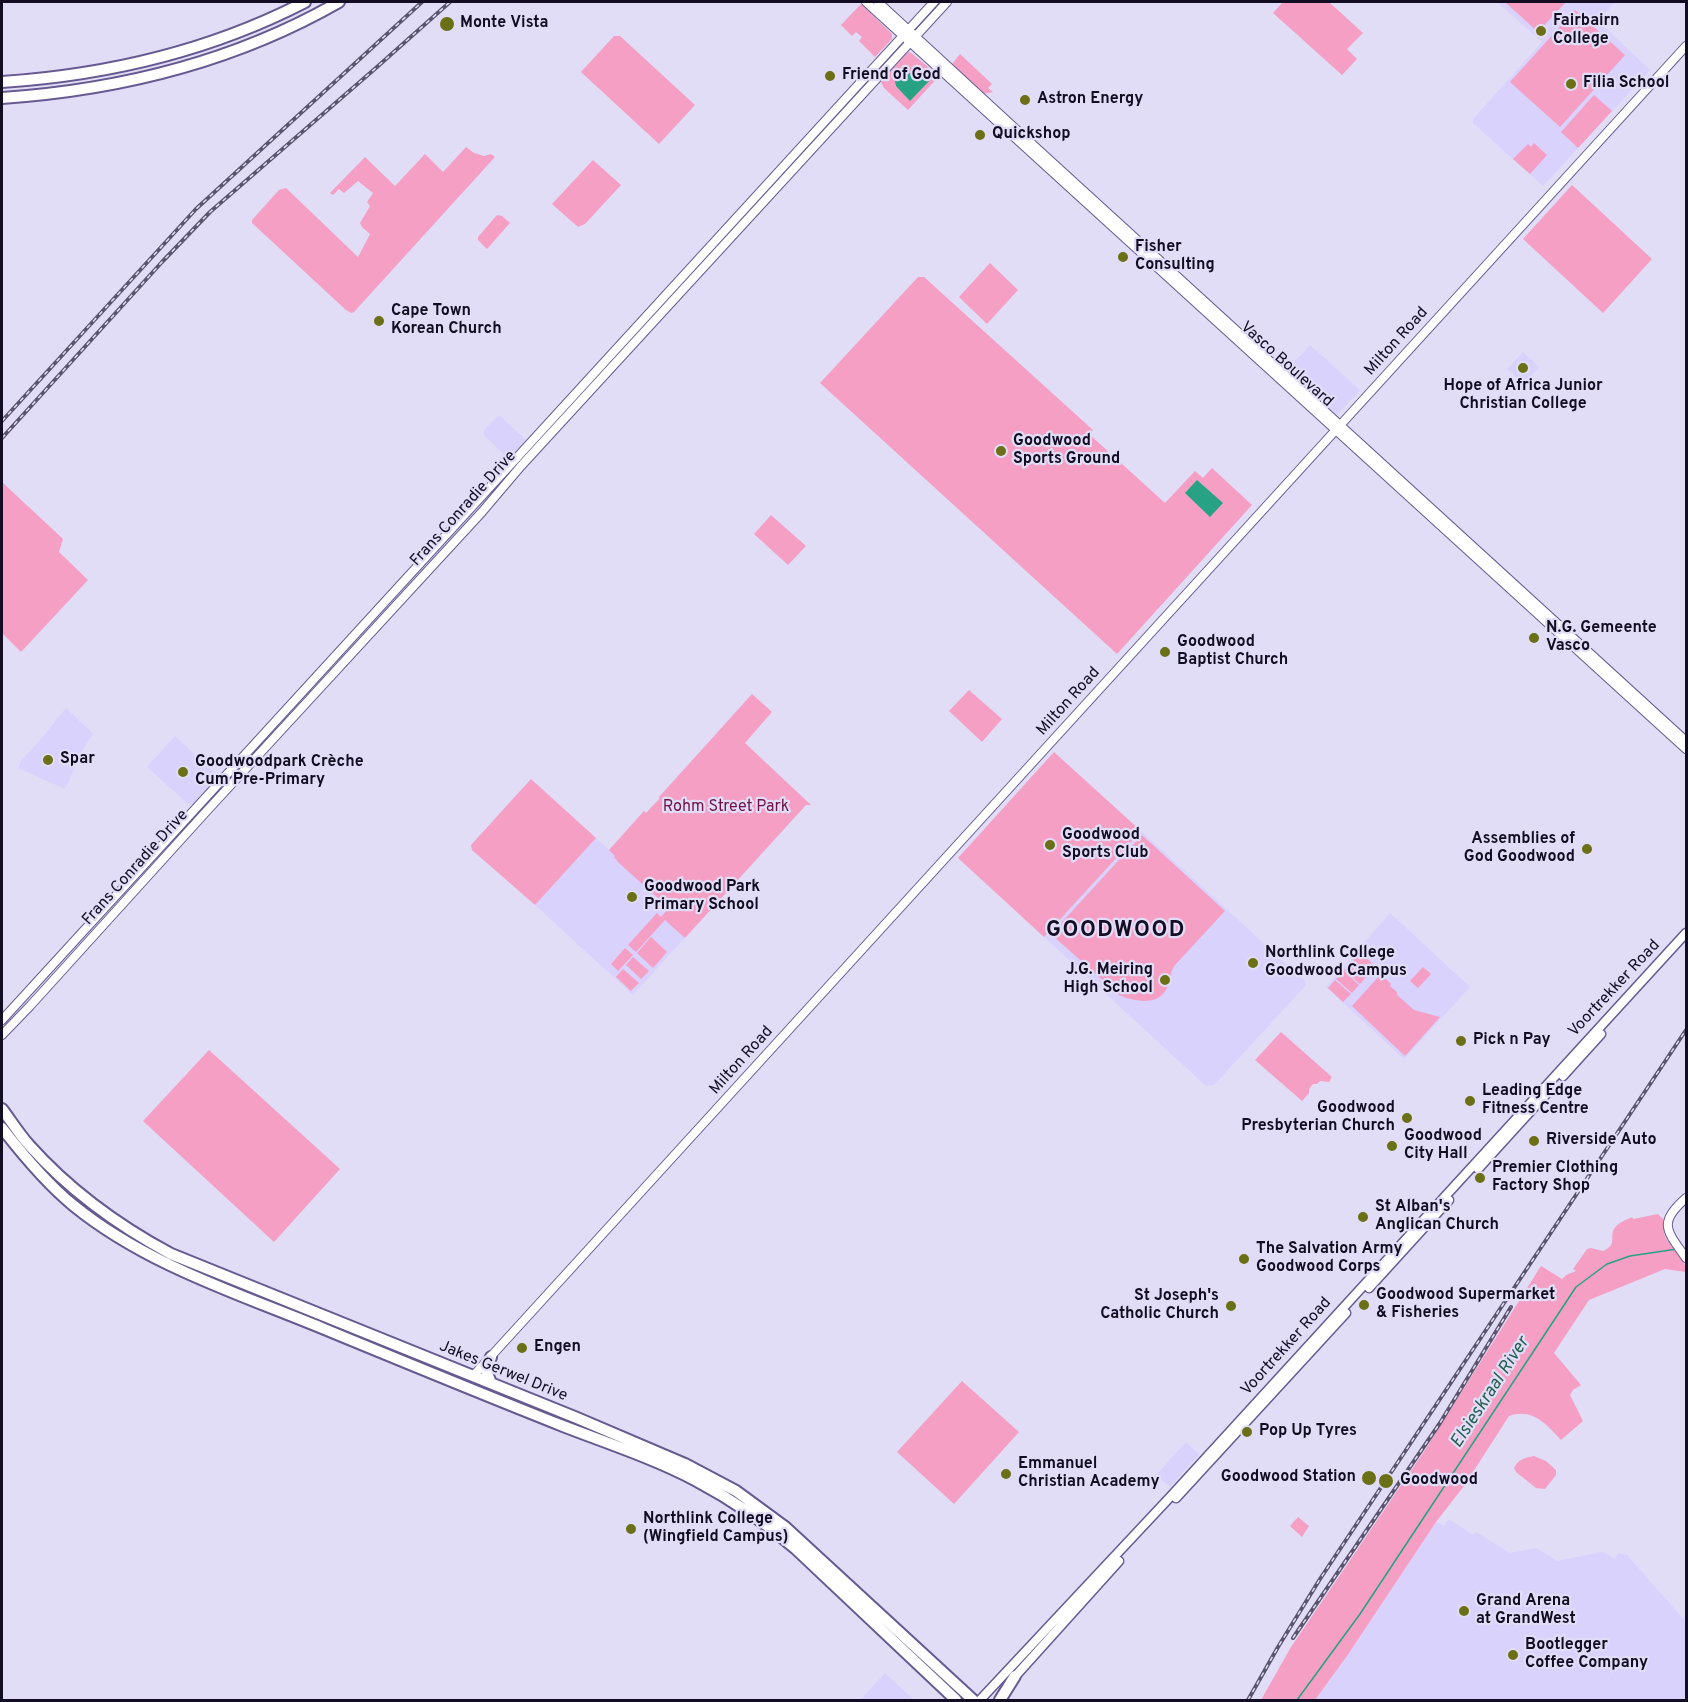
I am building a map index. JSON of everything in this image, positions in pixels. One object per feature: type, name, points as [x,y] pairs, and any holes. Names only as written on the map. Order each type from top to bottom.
[{"type":"highway","points":[[2,82],[79,75],[160,57],[244,30],[305,2]]},
{"type":"highway","points":[[2,99],[93,89],[175,70],[254,43],[339,2]]},
{"type":"highway","name":"Jakes Gerwel Drive","points":[[2,1109],[28,1144],[62,1179],[100,1211],[171,1254],[649,1449],[712,1478],[749,1500],[785,1527],[973,1701]]},
{"type":"highway","name":"Jakes Gerwel Drive","points":[[2,1128],[52,1186],[72,1204],[115,1236],[165,1263],[653,1461],[693,1479],[730,1500],[778,1533],[796,1549],[956,1701]]},
{"type":"highway","points":[[491,1357],[486,1373],[491,1383]]},
{"type":"highway","points":[[412,1365],[421,1364],[465,1381],[473,1376],[478,1386],[550,1416],[562,1425]]},
{"type":"highway","points":[[649,1449],[661,1459],[722,1489],[728,1494],[730,1500],[740,1498],[749,1500]]},
{"type":"highway","points":[[1000,1701],[1015,1676]]},
{"type":"main road","name":"Vasco Boulevard","points":[[866,2],[909,36],[1007,122],[1686,749]]},
{"type":"main road","name":"Vasco Boulevard","points":[[878,2],[909,36]]},
{"type":"main road","name":"Frans Conradie Drive","points":[[2,1035],[482,512],[909,36],[934,2]]},
{"type":"main road","name":"Frans Conradie Drive","points":[[2,1020],[909,36],[947,2]]},
{"type":"main road","name":"Milton Road","points":[[473,1376],[1686,46]]},
{"type":"main road","name":"Vasco Boulevard","points":[[1338,427],[1686,741]]},
{"type":"main road","name":"Voortrekker Road","points":[[980,1701],[1686,933]]},
{"type":"main road","name":"Voortrekker Road","points":[[992,1701],[1686,941]]},
{"type":"main road","points":[[1686,1198],[1669,1216],[1668,1228],[1686,1258]]},
{"type":"shaded area","name":"Filia School","points":[[1497,2],[1615,2],[1598,21],[1650,70],[1543,186],[1473,123],[1473,119],[1542,42]]},
{"type":"shaded area","points":[[920,67],[932,78],[910,101],[896,86],[895,81],[901,74],[910,73]]},
{"type":"shaded area","points":[[1310,345],[1360,390],[1337,415],[1287,370]]},
{"type":"shaded area","name":"Hope of Africa Junior Christian College","points":[[1523,352],[1539,367],[1524,384],[1507,369]]},
{"type":"shaded area","points":[[499,415],[526,440],[509,459],[484,435],[484,430]]},
{"type":"shaded area","points":[[1197,480],[1223,503],[1210,517],[1185,493]]},
{"type":"shaded area","points":[[66,708],[93,734],[83,749],[65,789],[18,768],[21,761]]},
{"type":"shaded area","name":"Goodwoodpark Crèche Cum Pre-Primary","points":[[175,736],[219,777],[194,804],[188,804],[147,767]]},
{"type":"shaded area","name":"Goodwood Park Primary School","points":[[644,811],[729,889],[633,995],[535,905],[596,838],[609,850]]},
{"type":"shaded area","name":"J.G. Meiring High School","points":[[1141,831],[1305,981],[1306,985],[1214,1085],[1206,1086],[1044,937]]},
{"type":"shaded area","points":[[1390,913],[1470,987],[1404,1059],[1326,987]]},
{"type":"shaded area","points":[[1186,1442],[1199,1454],[1170,1487],[1156,1475]]},
{"type":"shaded area","points":[[1449,1519],[1473,1535],[1476,1532],[1510,1553],[1536,1548],[1557,1561],[1602,1552],[1615,1559],[1618,1553],[1627,1555],[1686,1622],[1686,1700],[1315,1700],[1436,1522],[1444,1526]]},
{"type":"shaded area","points":[[885,1673],[914,1700],[860,1700]]},
{"type":"green space","points":[[1283,2],[1329,2],[1363,33],[1347,49],[1357,59],[1342,75],[1273,13]]},
{"type":"green space","points":[[1505,2],[1566,2],[1538,32]]},
{"type":"green space","points":[[861,4],[892,34],[892,39],[875,57],[859,41],[862,37],[856,32],[852,36],[841,25]]},
{"type":"green space","points":[[1575,10],[1625,55],[1560,127],[1510,82]]},
{"type":"green space","points":[[614,36],[620,36],[695,105],[659,144],[581,72]]},
{"type":"green space","points":[[910,52],[939,76],[908,110],[884,88],[881,82]]},
{"type":"green space","points":[[960,54],[992,84],[988,88],[993,92],[982,94],[952,64]]},
{"type":"green space","points":[[1594,95],[1612,111],[1578,148],[1561,132]]},
{"type":"green space","points":[[1534,143],[1547,155],[1530,174],[1513,159],[1528,144],[1531,147]]},
{"type":"green space","points":[[466,147],[474,153],[484,156],[491,154],[495,157],[354,312],[346,310],[252,223],[252,220],[279,190],[286,188],[358,257],[370,234],[360,223],[370,206],[367,202],[373,193],[358,181],[344,193],[339,189],[333,195],[330,193],[365,157],[395,186],[425,154],[443,172]]},
{"type":"green space","points":[[593,160],[621,185],[585,224],[578,227],[552,204]]},
{"type":"green space","points":[[1572,185],[1652,259],[1603,313],[1523,239]]},
{"type":"green space","points":[[497,215],[510,223],[487,249],[478,237]]},
{"type":"green space","points":[[990,263],[1018,290],[987,324],[959,297]]},
{"type":"green space","name":"Goodwood Sports Ground","points":[[918,277],[924,277],[1093,430],[1089,434],[1165,503],[1195,471],[1203,478],[1212,468],[1252,505],[1117,654],[820,383]]},
{"type":"green space","points":[[2,482],[63,539],[59,552],[88,580],[21,652],[2,633]]},
{"type":"green space","points":[[771,515],[806,546],[788,565],[754,534]]},
{"type":"green space","points":[[969,690],[1002,719],[982,742],[949,711]]},
{"type":"green space","name":"Rohm Street Park","points":[[752,694],[772,712],[745,743],[811,805],[806,805],[685,938],[665,920],[636,952],[628,945],[657,913],[661,917],[669,908],[619,863],[609,850],[644,811],[646,813],[660,798]]},
{"type":"green space","name":"Goodwood Sports Club","points":[[1054,752],[1141,831],[1044,937],[958,858]]},
{"type":"green space","points":[[531,779],[596,838],[535,905],[472,850],[471,845]]},
{"type":"green space","points":[[1142,835],[1225,911],[1175,965],[1163,994],[1158,998],[1145,1001],[1119,995],[1051,934]]},
{"type":"green space","points":[[651,937],[667,952],[653,968],[637,953]]},
{"type":"green space","points":[[625,948],[633,955],[618,971],[611,964]]},
{"type":"green space","points":[[1360,952],[1376,967],[1369,974],[1353,960]]},
{"type":"green space","points":[[633,957],[649,971],[641,979],[626,965]]},
{"type":"green space","points":[[1352,962],[1367,976],[1360,984],[1344,970]]},
{"type":"green space","points":[[1423,967],[1431,974],[1418,988],[1410,981]]},
{"type":"green space","points":[[623,969],[639,983],[631,991],[616,977]]},
{"type":"green space","points":[[1344,971],[1359,985],[1352,993],[1336,979]]},
{"type":"green space","points":[[1381,974],[1391,984],[1390,986],[1397,992],[1397,995],[1414,1010],[1440,1017],[1405,1056],[1352,1006]]},
{"type":"green space","points":[[1335,980],[1351,994],[1343,1002],[1328,988]]},
{"type":"green space","points":[[1281,1032],[1332,1077],[1329,1082],[1320,1081],[1313,1084],[1302,1101],[1255,1060]]},
{"type":"green space","points":[[209,1050],[340,1169],[274,1242],[143,1121]]},
{"type":"green space","points":[[1658,1214],[1663,1219],[1666,1238],[1682,1258],[1686,1272],[1665,1269],[1589,1300],[1554,1353],[1581,1385],[1570,1395],[1583,1421],[1561,1440],[1544,1423],[1532,1416],[1518,1414],[1509,1416],[1464,1486],[1436,1522],[1315,1700],[1261,1700],[1291,1647],[1425,1450],[1541,1266],[1562,1279],[1576,1271],[1573,1269],[1587,1249],[1603,1251],[1608,1248],[1612,1244],[1614,1229],[1619,1223],[1632,1217],[1633,1219]]},
{"type":"green space","points":[[962,1381],[1019,1432],[954,1504],[897,1452]]},
{"type":"green space","points":[[1534,1456],[1546,1461],[1556,1470],[1556,1475],[1545,1489],[1536,1488],[1514,1468],[1522,1459]]},
{"type":"green space","points":[[1298,1517],[1309,1526],[1302,1537],[1290,1526]]},
{"type":"waterway","name":"Elsieskraal River","points":[[1297,1700],[1360,1614],[1576,1287],[1607,1264],[1630,1256],[1677,1249]]},
{"type":"railway","points":[[2,421],[196,209],[422,2]]},
{"type":"railway","points":[[2,438],[210,212],[450,2]]},
{"type":"railway","points":[[1248,1700],[1320,1579],[1686,1030]]},
{"type":"railway","points":[[1293,1638],[1440,1423],[1511,1307]]},
{"type":"place","name":"Monte Vista","points":[[447,24]]},
{"type":"place","name":"Fairbairn College","points":[[1541,31]]},
{"type":"place","name":"Friend of God","points":[[830,76]]},
{"type":"place","name":"Filia School","points":[[1571,84]]},
{"type":"place","name":"Astron Energy","points":[[1025,100]]},
{"type":"place","name":"Quickshop","points":[[980,135]]},
{"type":"place","name":"Fisher Consulting","points":[[1123,257]]},
{"type":"place","name":"Cape Town Korean Church","points":[[379,321]]},
{"type":"place","name":"Hope of Africa Junior Christian College","points":[[1523,368]]},
{"type":"place","name":"Goodwood Sports Ground","points":[[1001,451]]},
{"type":"place","name":"N.G. Gemeente Vasco","points":[[1534,638]]},
{"type":"place","name":"Goodwood Baptist Church","points":[[1165,652]]},
{"type":"place","name":"Spar","points":[[48,760]]},
{"type":"place","name":"Goodwoodpark Crèche Cum Pre-Primary","points":[[183,772]]},
{"type":"place","name":"Goodwood Sports Club","points":[[1050,845]]},
{"type":"place","name":"Assemblies of God Goodwood","points":[[1587,849]]},
{"type":"place","name":"Goodwood Park Primary School","points":[[632,897]]},
{"type":"place","name":"Northlink College Goodwood Campus","points":[[1253,963]]},
{"type":"place","name":"J.G. Meiring High School","points":[[1165,980]]},
{"type":"place","name":"Pick n Pay","points":[[1461,1041]]},
{"type":"place","name":"Leading Edge Fitness Centre","points":[[1470,1101]]},
{"type":"place","name":"Goodwood Presbyterian Church","points":[[1407,1118]]},
{"type":"place","name":"Riverside Auto","points":[[1534,1141]]},
{"type":"place","name":"Goodwood City Hall","points":[[1392,1146]]},
{"type":"place","name":"Premier Clothing Factory Shop","points":[[1480,1178]]},
{"type":"place","name":"St Alban's Anglican Church","points":[[1363,1217]]},
{"type":"place","name":"The Salvation Army Goodwood Corps","points":[[1244,1259]]},
{"type":"place","name":"Goodwood Supermarket & Fisheries","points":[[1364,1305]]},
{"type":"place","name":"St Joseph's Catholic Church","points":[[1231,1306]]},
{"type":"place","name":"Engen","points":[[522,1348]]},
{"type":"place","name":"Pop Up Tyres","points":[[1247,1432]]},
{"type":"place","name":"Emmanuel Christian Academy","points":[[1006,1474]]},
{"type":"place","name":"Goodwood Station","points":[[1369,1478]]},
{"type":"place","name":"Goodwood","points":[[1386,1481]]},
{"type":"place","name":"Northlink College (Wingfield Campus)","points":[[631,1529]]},
{"type":"place","name":"Grand Arena at GrandWest","points":[[1464,1611]]},
{"type":"place","name":"Bootlegger Coffee Company","points":[[1513,1655]]},
{"type":"district","name":"GOODWOOD","points":[[1116,932]]}]
